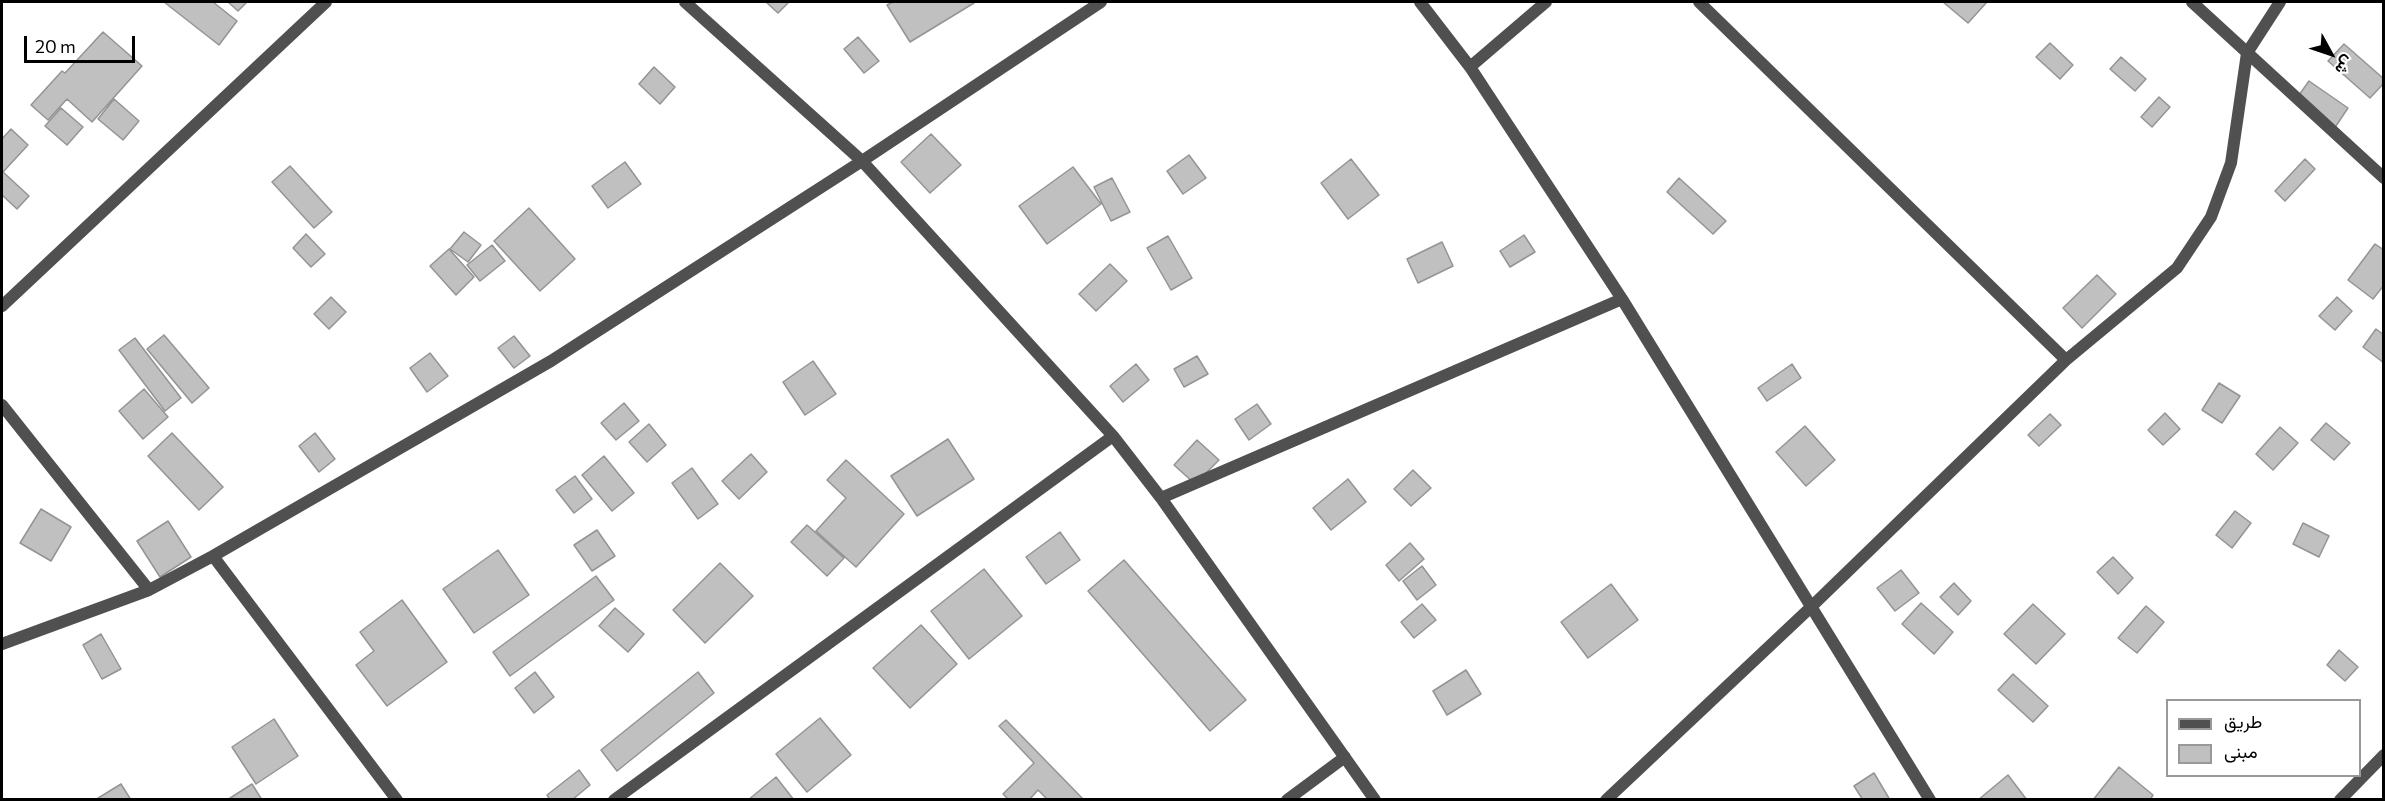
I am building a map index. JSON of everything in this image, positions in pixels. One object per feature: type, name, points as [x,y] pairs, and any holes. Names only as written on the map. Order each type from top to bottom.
[{"type":"street","points":[[2,306],[326,2]]},
{"type":"street","points":[[685,2],[862,161],[1113,436],[1161,498],[1375,800]]},
{"type":"street","points":[[2,644],[149,590],[213,556],[551,361],[862,161],[1101,2]]},
{"type":"street","points":[[1420,2],[1470,67],[1622,299],[1930,800]]},
{"type":"street","points":[[1470,67],[1546,2]]},
{"type":"street","points":[[1699,2],[2066,360]]},
{"type":"street","points":[[2192,2],[2384,178]]},
{"type":"street","points":[[1606,800],[1810,608],[2066,360],[2177,268],[2211,217],[2231,163],[2247,53],[2280,2]]},
{"type":"street","points":[[1161,498],[1622,299]]},
{"type":"street","points":[[2,405],[149,590]]},
{"type":"street","points":[[614,800],[1113,436]]},
{"type":"street","points":[[213,556],[397,800]]},
{"type":"street","points":[[2340,800],[2384,754]]},
{"type":"street","points":[[1287,800],[1345,757]]},
{"type":"building","points":[[164,2],[213,2],[237,21],[219,45]]},
{"type":"building","points":[[228,2],[247,2],[238,11]]},
{"type":"building","points":[[766,2],[789,2],[778,13]]},
{"type":"building","points":[[893,2],[974,3],[910,42],[887,5]]},
{"type":"building","points":[[1943,2],[1987,2],[1968,23]]},
{"type":"building","points":[[103,32],[142,66],[92,122],[67,99],[48,120],[31,105],[62,71],[65,73]]},
{"type":"building","points":[[858,37],[879,61],[864,73],[844,49]]},
{"type":"building","points":[[2050,43],[2073,65],[2060,79],[2036,57]]},
{"type":"building","points":[[2344,44],[2384,79],[2384,83],[2370,98],[2328,61]]},
{"type":"building","points":[[2121,57],[2146,79],[2135,91],[2110,69]]},
{"type":"building","points":[[654,67],[675,87],[660,104],[639,84]]},
{"type":"building","points":[[2309,81],[2348,108],[2334,129],[2294,102]]},
{"type":"building","points":[[2159,97],[2170,107],[2152,127],[2141,117]]},
{"type":"building","points":[[114,99],[139,121],[123,140],[98,119]]},
{"type":"building","points":[[61,108],[83,127],[67,145],[45,126]]},
{"type":"building","points":[[11,129],[28,145],[3,172],[29,196],[17,209],[2,195],[2,139]]},
{"type":"building","points":[[931,134],[961,165],[930,193],[901,162]]},
{"type":"building","points":[[1189,155],[1206,178],[1183,194],[1167,171]]},
{"type":"building","points":[[1351,159],[1379,195],[1348,219],[1321,183]]},
{"type":"building","points":[[2305,159],[2315,169],[2285,201],[2275,191]]},
{"type":"building","points":[[625,162],[641,184],[608,208],[592,186]]},
{"type":"building","points":[[290,166],[332,212],[314,228],[272,182]]},
{"type":"building","points":[[1073,167],[1101,204],[1047,244],[1019,206]]},
{"type":"building","points":[[1112,178],[1130,212],[1111,221],[1094,187]]},
{"type":"building","points":[[1679,178],[1726,221],[1713,234],[1667,192]]},
{"type":"building","points":[[529,208],[575,259],[540,291],[494,241]]},
{"type":"building","points":[[464,232],[481,245],[468,262],[450,249]]},
{"type":"building","points":[[306,234],[325,254],[311,267],[293,248]]},
{"type":"building","points":[[1524,235],[1535,252],[1510,267],[1500,251]]},
{"type":"building","points":[[1168,236],[1192,278],[1171,290],[1147,248]]},
{"type":"building","points":[[1442,242],[1453,266],[1418,283],[1407,259]]},
{"type":"building","points":[[2375,244],[2384,250],[2384,285],[2373,299],[2348,280]]},
{"type":"building","points":[[492,245],[505,261],[480,281],[467,265]]},
{"type":"building","points":[[449,249],[474,277],[456,295],[430,266]]},
{"type":"building","points":[[1110,264],[1127,281],[1096,311],[1079,294]]},
{"type":"building","points":[[2097,275],[2116,294],[2082,328],[2063,308]]},
{"type":"building","points":[[331,297],[346,312],[329,329],[314,314]]},
{"type":"building","points":[[2337,297],[2352,311],[2335,330],[2319,316]]},
{"type":"building","points":[[2376,329],[2384,335],[2384,363],[2363,347]]},
{"type":"building","points":[[164,335],[209,388],[192,403],[147,349]]},
{"type":"building","points":[[514,336],[530,356],[514,368],[498,348]]},
{"type":"building","points":[[135,338],[181,398],[165,411],[119,350]]},
{"type":"building","points":[[430,353],[448,376],[427,392],[410,368]]},
{"type":"building","points":[[1197,356],[1208,374],[1184,387],[1174,369]]},
{"type":"building","points":[[813,361],[836,394],[805,415],[783,382]]},
{"type":"building","points":[[1136,364],[1149,380],[1123,402],[1110,386]]},
{"type":"building","points":[[1792,364],[1801,378],[1767,401],[1758,388]]},
{"type":"building","points":[[2219,383],[2240,396],[2222,423],[2202,410]]},
{"type":"building","points":[[144,389],[168,417],[143,439],[119,411]]},
{"type":"building","points":[[624,403],[639,421],[616,440],[601,423]]},
{"type":"building","points":[[1257,404],[1271,424],[1249,440],[1235,419]]},
{"type":"building","points":[[2165,413],[2180,429],[2163,445],[2148,430]]},
{"type":"building","points":[[2050,414],[2061,425],[2039,446],[2028,435]]},
{"type":"building","points":[[2326,423],[2350,443],[2334,460],[2311,440]]},
{"type":"building","points":[[649,424],[666,445],[647,462],[629,442]]},
{"type":"building","points":[[1805,426],[1835,460],[1806,486],[1776,452]]},
{"type":"building","points":[[2280,427],[2298,443],[2273,470],[2256,454]]},
{"type":"building","points":[[172,433],[223,487],[199,510],[148,456]]},
{"type":"building","points":[[315,433],[335,459],[319,472],[299,446]]},
{"type":"building","points":[[948,439],[974,479],[917,516],[891,476]]},
{"type":"building","points":[[1197,440],[1219,460],[1195,484],[1174,465]]},
{"type":"building","points":[[751,454],[767,472],[739,499],[722,481]]},
{"type":"building","points":[[604,456],[634,493],[612,511],[582,475]]},
{"type":"building","points":[[846,460],[904,514],[856,567],[816,531],[846,498],[827,480]]},
{"type":"building","points":[[692,468],[718,504],[698,519],[672,483]]},
{"type":"building","points":[[1413,470],[1431,488],[1411,506],[1394,489]]},
{"type":"building","points":[[575,476],[592,499],[574,513],[556,490]]},
{"type":"building","points":[[1348,479],[1366,502],[1331,530],[1313,508]]},
{"type":"building","points":[[41,509],[71,527],[51,561],[20,543]]},
{"type":"building","points":[[2235,511],[2251,523],[2232,548],[2216,535]]},
{"type":"building","points":[[168,521],[191,557],[160,577],[137,541]]},
{"type":"building","points":[[2303,523],[2329,536],[2319,557],[2293,544]]},
{"type":"building","points":[[807,525],[844,558],[827,576],[791,542]]},
{"type":"building","points":[[597,530],[615,556],[592,571],[574,545]]},
{"type":"building","points":[[1060,532],[1080,560],[1046,584],[1026,557]]},
{"type":"building","points":[[1410,543],[1424,559],[1399,581],[1386,565]]},
{"type":"building","points":[[498,550],[529,595],[474,633],[443,589]]},
{"type":"building","points":[[2113,557],[2133,578],[2118,594],[2097,572]]},
{"type":"building","points":[[1124,560],[1246,700],[1210,731],[1088,591]]},
{"type":"building","points":[[720,563],[753,596],[705,643],[673,610]]},
{"type":"building","points":[[1422,566],[1436,585],[1417,600],[1403,581]]},
{"type":"building","points":[[984,569],[1022,616],[969,659],[931,611]]},
{"type":"building","points":[[1901,570],[1919,593],[1895,611],[1877,588]]},
{"type":"building","points":[[596,576],[614,600],[510,676],[493,652]]},
{"type":"building","points":[[1954,583],[1971,601],[1958,615],[1940,597]]},
{"type":"building","points":[[1611,584],[1638,620],[1588,658],[1561,622]]},
{"type":"building","points":[[402,600],[447,662],[387,706],[356,665],[374,651],[360,632]]},
{"type":"building","points":[[1921,603],[1953,632],[1934,654],[1902,624]]},
{"type":"building","points":[[1422,604],[1436,620],[1414,638],[1401,622]]},
{"type":"building","points":[[2033,604],[2065,634],[2036,664],[2004,634]]},
{"type":"building","points":[[2146,606],[2164,622],[2137,653],[2118,638]]},
{"type":"building","points":[[615,608],[644,634],[628,652],[599,626]]},
{"type":"building","points":[[921,625],[957,664],[910,708],[873,668]]},
{"type":"building","points":[[101,634],[121,669],[102,679],[83,645]]},
{"type":"building","points":[[2339,650],[2358,667],[2345,681],[2327,665]]},
{"type":"building","points":[[1466,670],[1481,694],[1447,715],[1433,691]]},
{"type":"building","points":[[535,672],[554,697],[534,713],[515,688]]},
{"type":"building","points":[[698,672],[714,693],[617,771],[601,750]]},
{"type":"building","points":[[2013,674],[2048,706],[2033,722],[1998,690]]},
{"type":"building","points":[[820,718],[851,755],[807,792],[776,754]]},
{"type":"building","points":[[274,719],[298,756],[256,784],[232,747]]},
{"type":"building","points":[[1006,720],[1084,800],[1048,800],[1038,790],[1029,800],[1009,800],[1003,794],[1034,763],[999,726]]},
{"type":"building","points":[[2119,767],[2153,795],[2150,800],[2093,800]]},
{"type":"building","points":[[579,770],[590,785],[572,800],[550,800],[547,795]]},
{"type":"building","points":[[1874,773],[1890,800],[1863,800],[1854,786]]},
{"type":"building","points":[[2008,775],[2027,800],[1978,800]]},
{"type":"building","points":[[776,777],[794,800],[748,800]]},
{"type":"building","points":[[121,784],[131,800],[95,800]]},
{"type":"building","points":[[252,784],[262,800],[227,800]]}]
